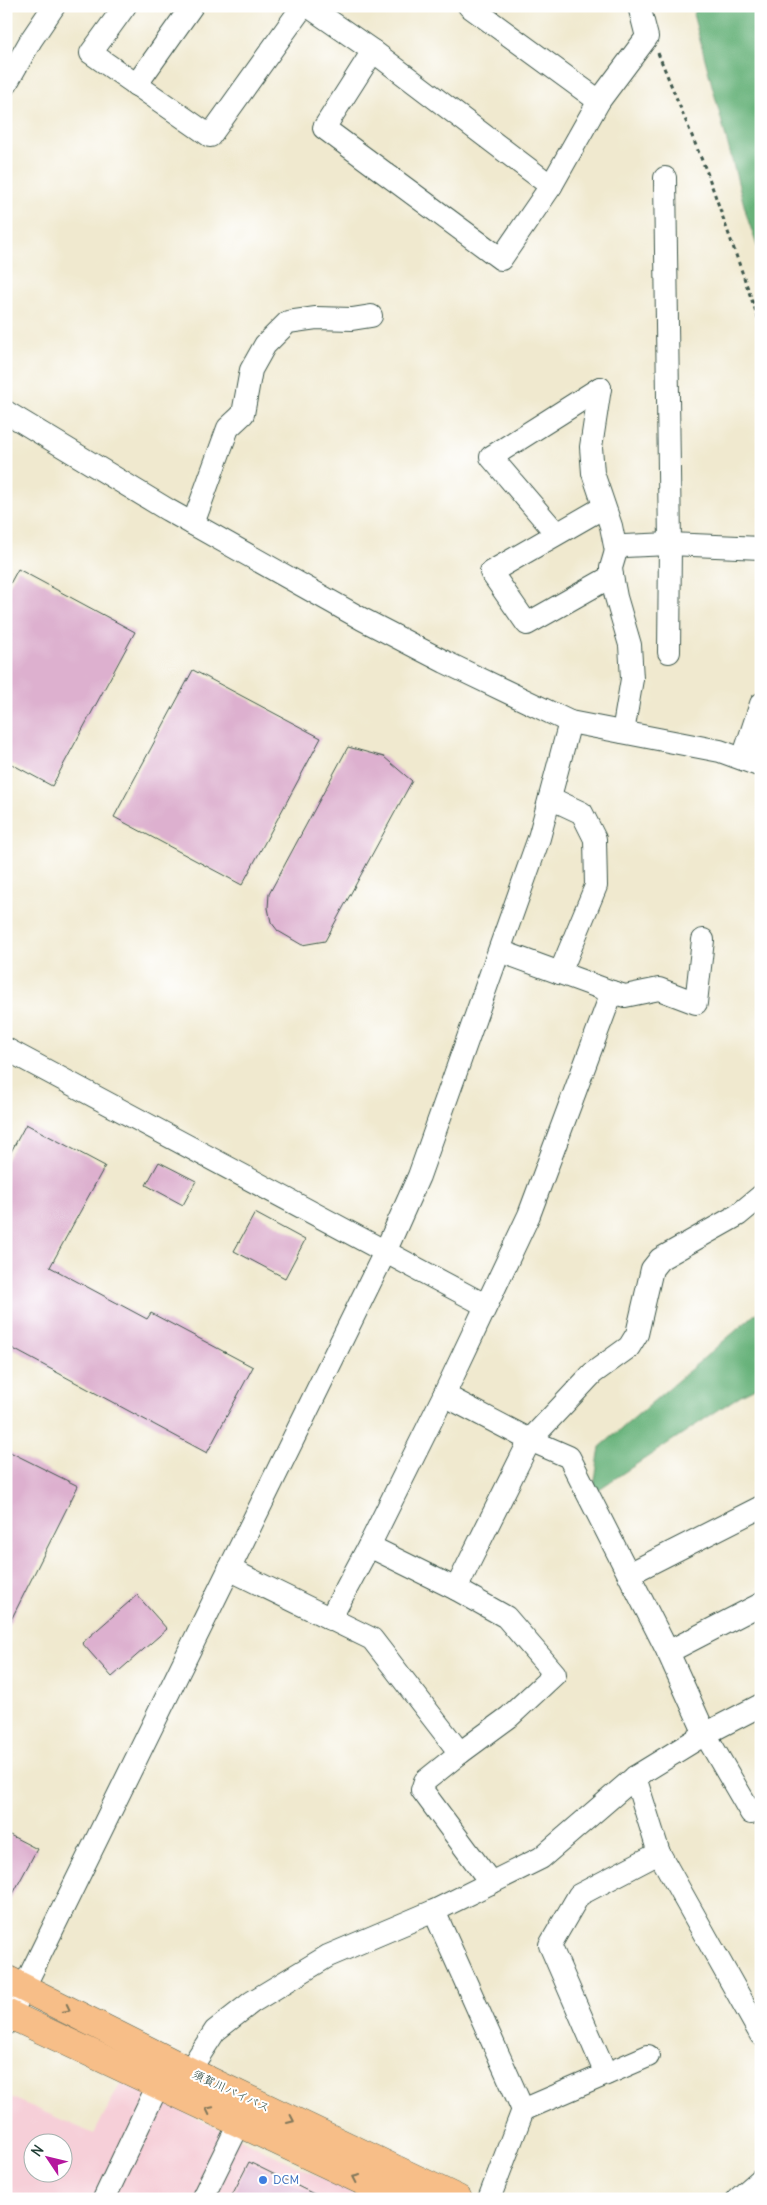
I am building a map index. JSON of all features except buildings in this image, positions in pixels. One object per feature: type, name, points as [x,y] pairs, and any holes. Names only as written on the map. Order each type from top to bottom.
[{"type":"highway","name":"須賀川バイパス","points":[[15,1983],[189,2072],[458,2199]]},
{"type":"highway","name":"須賀川バイパス","points":[[8,2018],[158,2085],[400,2199]]},
{"type":"street","points":[[8,77],[54,6]]},
{"type":"street","points":[[125,6],[91,54],[210,136],[303,6]]},
{"type":"street","points":[[136,85],[192,6]]},
{"type":"street","points":[[308,6],[373,51],[551,186]]},
{"type":"street","points":[[469,6],[599,101]]},
{"type":"street","points":[[373,51],[324,128],[501,259],[551,186],[599,101],[646,37],[637,9]]},
{"type":"street","points":[[664,178],[670,544],[669,652]]},
{"type":"street","points":[[193,524],[228,428],[243,414],[251,370],[265,345],[288,322],[316,318],[352,319],[371,316]]},
{"type":"street","points":[[556,533],[491,457],[600,388],[591,447],[593,474],[611,526],[616,551],[611,568],[616,597],[630,645],[632,678],[624,732]]},
{"type":"street","points":[[6,412],[193,524],[362,619],[445,662],[570,722],[720,751],[752,762],[761,704]]},
{"type":"street","points":[[604,507],[491,572],[527,624],[612,576]]},
{"type":"street","points":[[616,551],[624,546],[670,544],[761,548]]},
{"type":"street","points":[[8,2018],[15,1983],[229,1569],[385,1252],[419,1176],[539,838],[570,722]]},
{"type":"street","points":[[550,798],[582,813],[595,839],[596,886],[560,973]]},
{"type":"street","points":[[500,951],[625,996],[659,989],[696,1003],[704,940]]},
{"type":"street","points":[[330,1619],[369,1546],[444,1395],[529,1215],[612,992]]},
{"type":"street","points":[[6,1049],[486,1306]]},
{"type":"street","points":[[456,1589],[530,1440],[593,1373],[629,1347],[637,1334],[652,1269],[660,1259],[738,1215],[761,1196]]},
{"type":"street","points":[[444,1395],[530,1440],[569,1457],[668,1652],[705,1734],[751,1813],[761,1807]]},
{"type":"street","points":[[629,1574],[761,1507]]},
{"type":"street","points":[[369,1546],[506,1616],[555,1674],[509,1717],[425,1781],[422,1790],[491,1883]]},
{"type":"street","points":[[229,1569],[372,1639],[460,1753]]},
{"type":"street","points":[[668,1652],[761,1604]]},
{"type":"street","points":[[189,2072],[215,2031],[252,2002],[328,1956],[434,1911],[541,1858],[635,1777],[705,1734],[761,1705]]},
{"type":"street","points":[[635,1777],[659,1853],[761,2035]]},
{"type":"street","points":[[606,2074],[550,1945],[579,1895],[659,1853]]},
{"type":"street","points":[[434,1911],[523,2110],[489,2199]]},
{"type":"street","points":[[523,2110],[648,2056]]},
{"type":"street","points":[[104,2199],[158,2085]]},
{"type":"street","points":[[202,2199],[239,2124]]},
{"type":"street","points":[[738,2199],[761,2180]]},
{"type":"path","points":[[656,50],[708,175],[761,326]]},
{"type":"shaded area","points":[[121,2082],[366,2199],[6,2199],[6,2095],[94,2134]]},
{"type":"green space","points":[[700,6],[761,6],[761,257],[748,220],[693,14]]},
{"type":"green space","points":[[761,1309],[761,1385],[741,1395],[593,1493],[600,1447]]},
{"type":"place","name":"DCM","points":[[263,2180]]}]
